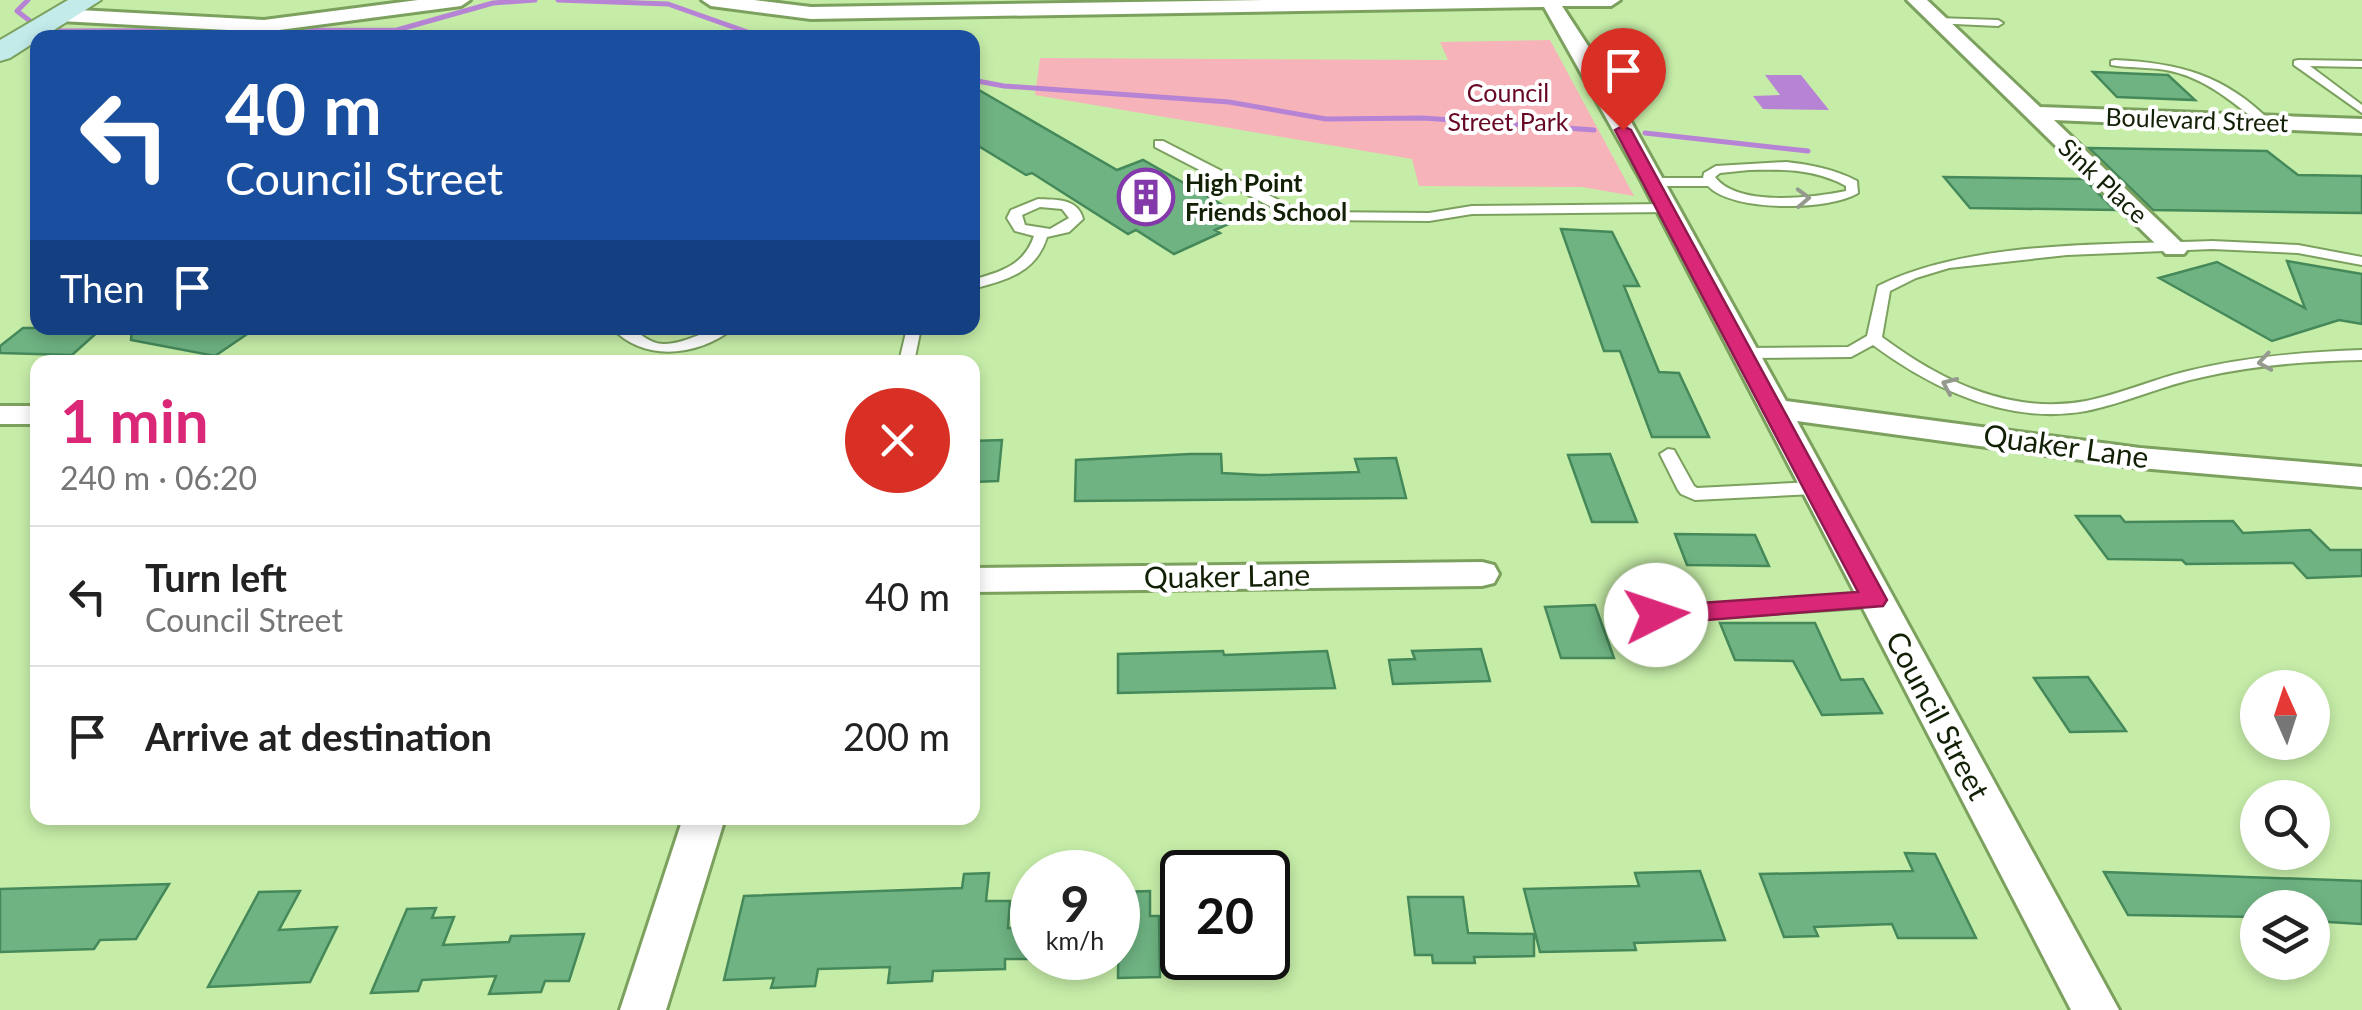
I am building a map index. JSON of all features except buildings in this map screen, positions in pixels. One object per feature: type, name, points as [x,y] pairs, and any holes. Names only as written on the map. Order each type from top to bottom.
[{"type":"street","points":[[35,30],[87,0]]},
{"type":"street","points":[[60,14],[264,26],[342,19],[461,0]]},
{"type":"street","points":[[712,0],[811,13],[955,6],[1611,0]]},
{"type":"street","name":"Sink Place","points":[[1916,0],[2174,248]]},
{"type":"street","name":"Council Street","points":[[1549,1],[1584,55],[1661,195],[2096,1010]]},
{"type":"street","points":[[0,52],[30,33]]},
{"type":"street","name":"Boulevard Street","points":[[2032,114],[2362,126]]},
{"type":"street","name":"Quaker Lane","points":[[1772,408],[2140,458],[2362,477]]},
{"type":"street","points":[[0,414],[30,416]]},
{"type":"street","name":"Quaker Lane","points":[[980,580],[1482,574]]},
{"type":"street","points":[[643,1010],[702,825]]},
{"type":"lane","points":[[1938,20],[1998,24]]},
{"type":"lane","points":[[2114,63],[2171,66],[2204,76],[2265,122]]},
{"type":"lane","points":[[2362,64],[2298,64],[2362,110]]},
{"type":"lane","points":[[1159,144],[1290,211],[1316,216],[1429,217],[1661,195],[1711,182]]},
{"type":"lane","points":[[1798,169],[1837,175],[1852,184],[1852,193],[1802,200],[1738,198],[1724,194],[1711,182],[1708,176],[1716,170],[1798,169]]},
{"type":"lane","points":[[980,282],[1022,269],[1042,233]]},
{"type":"lane","points":[[1744,353],[1851,352],[1874,338],[1883,290],[1930,269],[2003,255],[2212,245],[2298,250],[2362,261]]},
{"type":"lane","points":[[626,335],[638,346],[659,355]]},
{"type":"lane","points":[[668,355],[712,335]]},
{"type":"lane","points":[[1874,338],[1903,360],[1980,398],[2023,406],[2069,408],[2201,372],[2362,354]]},
{"type":"lane","points":[[1668,454],[1687,490],[1695,494],[1814,488]]},
{"type":"lane","points":[[1620,618],[1875,600]]},
{"type":"green space","name":"Council Street Park","points":[[1550,40],[1634,196],[1582,187],[1419,186],[1412,159],[1035,95],[1040,58],[1448,60],[1440,42]]},
{"type":"shaded area","points":[[1765,75],[1801,75],[1829,110],[1763,109],[1753,96],[1780,95]]},
{"type":"waterway","points":[[28,0],[17,11],[30,21]]},
{"type":"waterway","points":[[397,30],[493,3],[535,0]]},
{"type":"waterway","points":[[558,0],[668,4],[741,30]]},
{"type":"waterway","points":[[980,82],[1229,102],[1326,119],[1423,118],[1594,130]]},
{"type":"waterway","points":[[1645,133],[1808,151]]},
{"type":"place","name":"High Point Friends School","points":[[1146,197]]},
{"type":"route","points":[[1623,130],[1875,600],[1656,615]]}]
